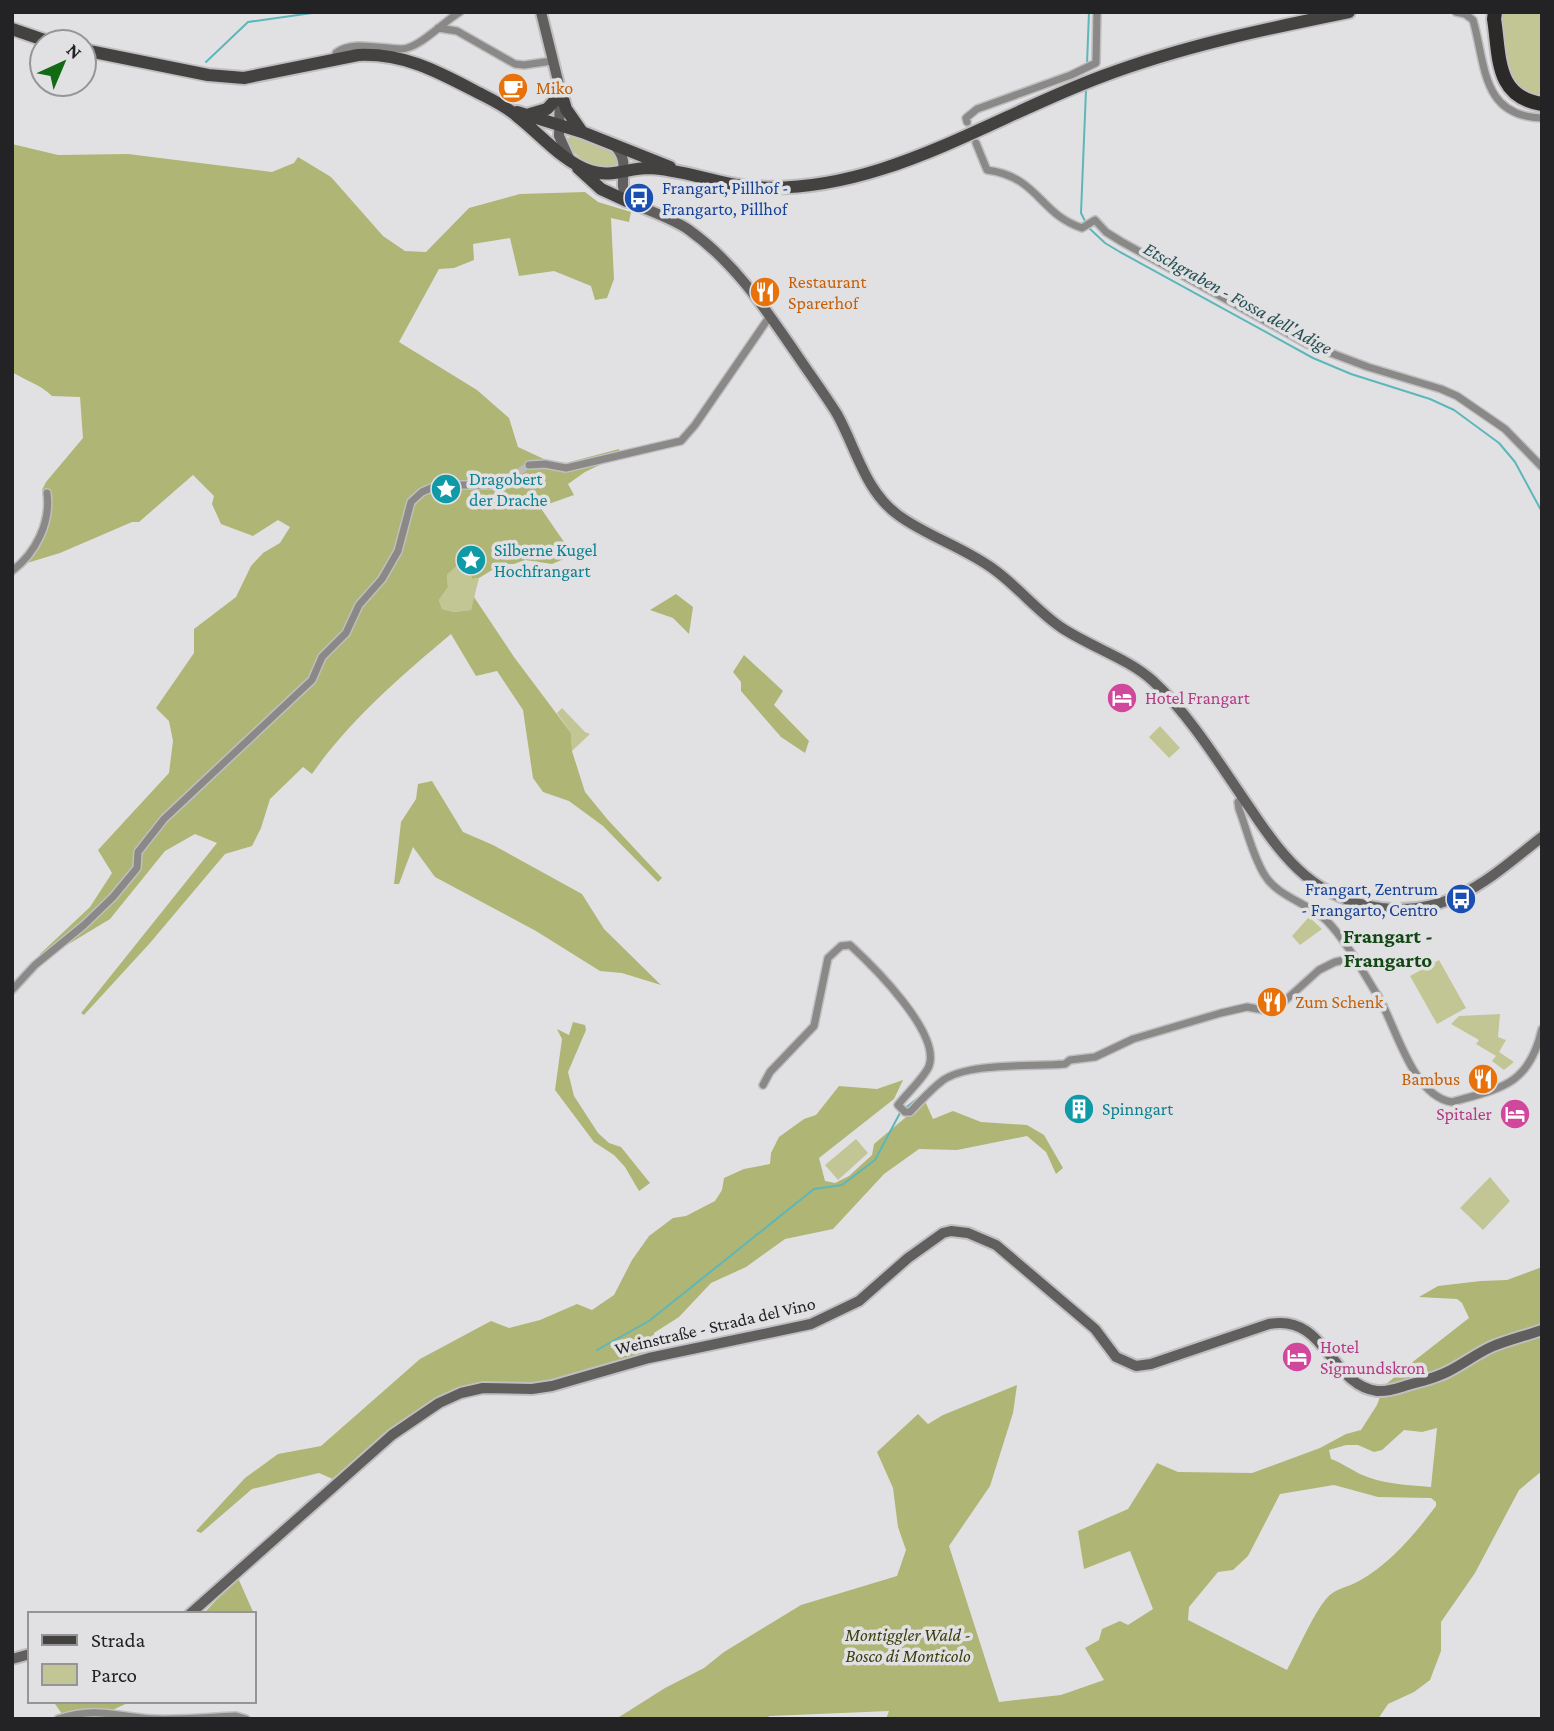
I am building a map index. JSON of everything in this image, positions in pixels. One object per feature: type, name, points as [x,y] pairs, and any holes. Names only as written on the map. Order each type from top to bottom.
[{"type":"highway","points":[[1493,14],[1504,79],[1511,92],[1539,102]]},
{"type":"main road","points":[[541,12],[559,93],[561,129],[573,163]]},
{"type":"main road","points":[[573,163],[601,173],[647,168],[740,186],[818,186],[875,172],[928,152],[1073,88],[1198,45],[1349,12]]},
{"type":"main road","points":[[98,53],[208,75],[244,78],[373,54],[406,59],[440,72],[511,110],[601,189],[674,221],[710,246],[732,268],[770,316],[838,415],[865,474],[881,498],[898,515],[994,569],[1059,626],[1144,674],[1179,709],[1278,849],[1310,881],[1360,905],[1421,908],[1459,895],[1542,837]]},
{"type":"main road","points":[[528,114],[547,109],[559,93]]},
{"type":"main road","points":[[559,93],[582,132]]},
{"type":"main road","points":[[511,110],[528,114],[561,129],[582,132],[680,173]]},
{"type":"main road","points":[[614,145],[624,159],[622,184],[627,201]]},
{"type":"main road","name":"Weinstraße - Strada del Vino","points":[[192,1612],[393,1435],[439,1404],[461,1393],[484,1388],[532,1389],[552,1386],[649,1357],[811,1324],[859,1301],[933,1238],[951,1231],[982,1237],[1002,1249],[1095,1329],[1116,1357],[1136,1366],[1151,1364],[1269,1324],[1286,1322],[1301,1327],[1313,1336],[1347,1375],[1361,1386],[1376,1391],[1388,1391],[1437,1377],[1491,1347],[1542,1330]]},
{"type":"street","points":[[336,59],[339,50],[356,47],[402,50],[413,47],[460,12]]},
{"type":"street","points":[[967,122],[969,114],[977,109],[1096,63],[1097,12]]},
{"type":"street","points":[[1456,12],[1473,20],[1490,90],[1513,114],[1542,118]]},
{"type":"street","points":[[438,27],[457,31],[514,64],[552,61]]},
{"type":"street","points":[[976,143],[987,170],[1017,177],[1059,218],[1082,228],[1095,220],[1106,232],[1122,242],[1307,344],[1337,357],[1457,396],[1505,429],[1542,467]]},
{"type":"street","points":[[529,465],[545,464],[566,468],[681,441],[695,425],[770,316]]},
{"type":"street","points":[[12,990],[35,965],[113,897],[136,868],[138,852],[164,818],[312,680],[322,657],[345,633],[359,606],[382,579],[398,551],[411,502],[422,492],[438,485],[502,483]]},
{"type":"street","points":[[12,571],[23,562],[45,526],[47,493]]},
{"type":"street","points":[[1242,798],[1238,802],[1239,809],[1264,874],[1280,890],[1325,919],[1344,941],[1389,1014],[1408,1063],[1428,1089],[1444,1101],[1452,1102],[1510,1082],[1520,1076],[1535,1055],[1542,1029]]},
{"type":"street","points":[[763,1085],[770,1072],[814,1026],[828,958],[841,946],[850,945],[868,962],[926,1035],[930,1054],[929,1067],[898,1105],[905,1112],[910,1112],[942,1080],[954,1074],[985,1068],[1065,1064],[1070,1060],[1095,1057],[1133,1039],[1221,1013],[1247,1007],[1269,1011],[1278,1007],[1319,970],[1335,962],[1354,958]]},
{"type":"street","points":[[58,1719],[77,1713],[115,1713],[154,1719],[236,1716],[246,1719]]},
{"type":"green space","points":[[1501,12],[1542,12],[1542,94],[1531,94],[1523,90],[1512,78],[1504,50]]},
{"type":"green space","points":[[570,136],[616,153],[619,163],[604,167],[588,163],[570,148],[566,141]]},
{"type":"green space","points":[[12,144],[58,155],[128,154],[272,172],[294,163],[298,157],[331,177],[383,236],[405,251],[426,252],[469,208],[520,194],[585,192],[598,202],[631,212],[629,222],[611,218],[614,279],[607,298],[595,300],[591,286],[554,271],[519,276],[510,238],[473,244],[474,260],[454,268],[439,269],[399,342],[477,390],[509,418],[518,447],[546,460],[566,463],[619,449],[621,455],[585,472],[568,484],[574,495],[540,507],[573,555],[552,564],[525,560],[502,564],[479,578],[472,579],[472,572],[477,566],[476,559],[471,555],[447,575],[448,587],[439,600],[442,609],[454,612],[471,610],[474,597],[514,657],[571,733],[572,751],[585,792],[662,878],[658,882],[603,826],[569,801],[543,792],[533,778],[523,710],[497,671],[476,676],[451,634],[359,718],[312,774],[303,767],[270,799],[252,846],[225,854],[150,943],[84,1015],[81,1013],[217,843],[195,834],[165,851],[110,919],[39,962],[40,954],[90,907],[112,873],[98,850],[169,773],[173,741],[169,721],[156,708],[194,653],[194,629],[236,597],[251,566],[263,553],[280,543],[290,527],[278,520],[253,536],[221,524],[212,504],[214,496],[193,475],[139,522],[132,522],[60,553],[27,563],[47,526],[49,497],[42,490],[83,438],[80,397],[52,396],[12,372]]},
{"type":"green space","points":[[471,555],[476,559],[477,566],[472,572],[472,579],[479,578],[471,610],[454,612],[442,609],[439,600],[448,587],[447,575]]},
{"type":"green space","points":[[676,594],[693,607],[689,634],[673,618],[650,610]]},
{"type":"green space","points":[[744,655],[783,691],[774,705],[809,741],[805,753],[781,737],[741,691],[741,682],[733,672]]},
{"type":"green space","points":[[562,708],[590,734],[572,751],[571,733],[557,713]]},
{"type":"green space","points":[[1160,726],[1180,748],[1169,758],[1149,737]]},
{"type":"green space","points":[[432,781],[463,832],[493,845],[582,894],[604,929],[661,985],[622,973],[600,971],[536,931],[435,877],[413,847],[399,884],[394,884],[401,822],[416,799],[418,784]]},
{"type":"green space","points":[[1309,917],[1322,929],[1300,945],[1292,936]]},
{"type":"green space","points":[[1439,960],[1466,1008],[1437,1024],[1410,976]]},
{"type":"green space","points":[[1500,1014],[1498,1037],[1506,1040],[1499,1052],[1514,1062],[1504,1070],[1492,1061],[1496,1056],[1476,1044],[1479,1040],[1451,1024],[1459,1016]]},
{"type":"green space","points":[[573,1022],[585,1025],[586,1030],[568,1072],[574,1096],[598,1133],[609,1143],[621,1147],[650,1183],[639,1191],[625,1167],[614,1155],[594,1142],[555,1090],[562,1039],[557,1029],[569,1035]]},
{"type":"green space","points":[[903,1080],[894,1099],[819,1158],[825,1181],[835,1183],[849,1176],[872,1155],[874,1144],[925,1101],[933,1119],[953,1111],[981,1122],[1027,1125],[1044,1135],[1063,1168],[1056,1174],[1046,1152],[1027,1136],[957,1150],[919,1149],[884,1174],[833,1229],[785,1239],[746,1267],[711,1283],[679,1317],[654,1333],[652,1353],[550,1382],[479,1383],[438,1399],[335,1480],[319,1473],[252,1489],[201,1533],[196,1531],[245,1478],[278,1454],[321,1446],[420,1359],[491,1321],[509,1328],[540,1320],[577,1304],[592,1310],[614,1295],[632,1260],[649,1236],[673,1218],[686,1216],[715,1201],[722,1190],[724,1178],[744,1169],[770,1164],[771,1153],[779,1137],[804,1119],[816,1115],[839,1086],[877,1089]]},
{"type":"green space","points":[[856,1139],[868,1153],[838,1180],[825,1165]]},
{"type":"green space","points":[[1490,1177],[1510,1201],[1483,1230],[1460,1208]]},
{"type":"green space","name":"Montiggler Wald - Bosco di Monticolo","points":[[1542,1267],[1542,1471],[1519,1490],[1475,1573],[1441,1622],[1441,1651],[1430,1680],[1414,1692],[1388,1704],[1378,1719],[886,1719],[889,1711],[770,1716],[761,1719],[616,1719],[665,1688],[704,1668],[724,1652],[801,1605],[897,1576],[906,1550],[898,1527],[893,1488],[877,1452],[918,1414],[928,1424],[943,1415],[1017,1385],[1013,1413],[990,1486],[949,1546],[999,1702],[1061,1695],[1104,1680],[1085,1648],[1099,1640],[1102,1629],[1120,1621],[1128,1625],[1153,1609],[1130,1551],[1084,1569],[1078,1531],[1128,1509],[1157,1463],[1178,1472],[1252,1473],[1361,1430],[1377,1405],[1384,1386],[1469,1318],[1457,1299],[1419,1297],[1438,1286],[1507,1280]],"holes":[[[1437,1428],[1431,1487],[1377,1480],[1331,1459],[1329,1450],[1346,1445],[1358,1445],[1374,1452],[1382,1450],[1404,1430],[1422,1432]],[[1334,1485],[1378,1497],[1431,1498],[1436,1502],[1436,1506],[1392,1557],[1371,1574],[1326,1599],[1287,1670],[1188,1620],[1189,1607],[1218,1572],[1233,1570],[1248,1556],[1280,1494]]]},
{"type":"green space","points":[[238,1578],[253,1612],[205,1612]]},
{"type":"green space","points":[[54,1703],[128,1703],[108,1712],[62,1714]]},
{"type":"waterway","points":[[206,62],[248,22],[319,12]]},
{"type":"waterway","name":"Etschgraben - Fossa dell'Adige","points":[[1087,64],[1089,12]]},
{"type":"waterway","name":"Etschgraben - Fossa dell'Adige","points":[[1086,90],[1081,213],[1086,223]]},
{"type":"waterway","name":"Etschgraben - Fossa dell'Adige","points":[[1089,228],[1120,252],[1313,358],[1454,410],[1499,443],[1515,462],[1542,512]]},
{"type":"waterway","points":[[904,1109],[922,1095]]},
{"type":"waterway","points":[[597,1350],[649,1321],[814,1189],[842,1185],[875,1160],[900,1113]]},
{"type":"tunnel","points":[[502,483],[529,465]]},
{"type":"place","name":"Miko","points":[[513,88]]},
{"type":"place","name":"Frangart, Pillhof - Frangarto, Pillhof","points":[[639,198]]},
{"type":"place","name":"Restaurant Sparerhof","points":[[765,292]]},
{"type":"place","name":"Dragobert der Drache","points":[[446,489]]},
{"type":"place","name":"Silberne Kugel Hochfrangart","points":[[471,560]]},
{"type":"place","name":"Hotel Frangart","points":[[1122,698]]},
{"type":"place","name":"Frangart, Zentrum - Frangarto, Centro","points":[[1461,899]]},
{"type":"place","name":"Zum Schenk","points":[[1272,1002]]},
{"type":"place","name":"Bambus","points":[[1483,1079]]},
{"type":"place","name":"Spinngart","points":[[1079,1109]]},
{"type":"place","name":"Spitaler","points":[[1515,1114]]},
{"type":"place","name":"Hotel Sigmundskron","points":[[1297,1357]]},
{"type":"district","name":"Frangart - Frangarto","points":[[1388,948]]}]
